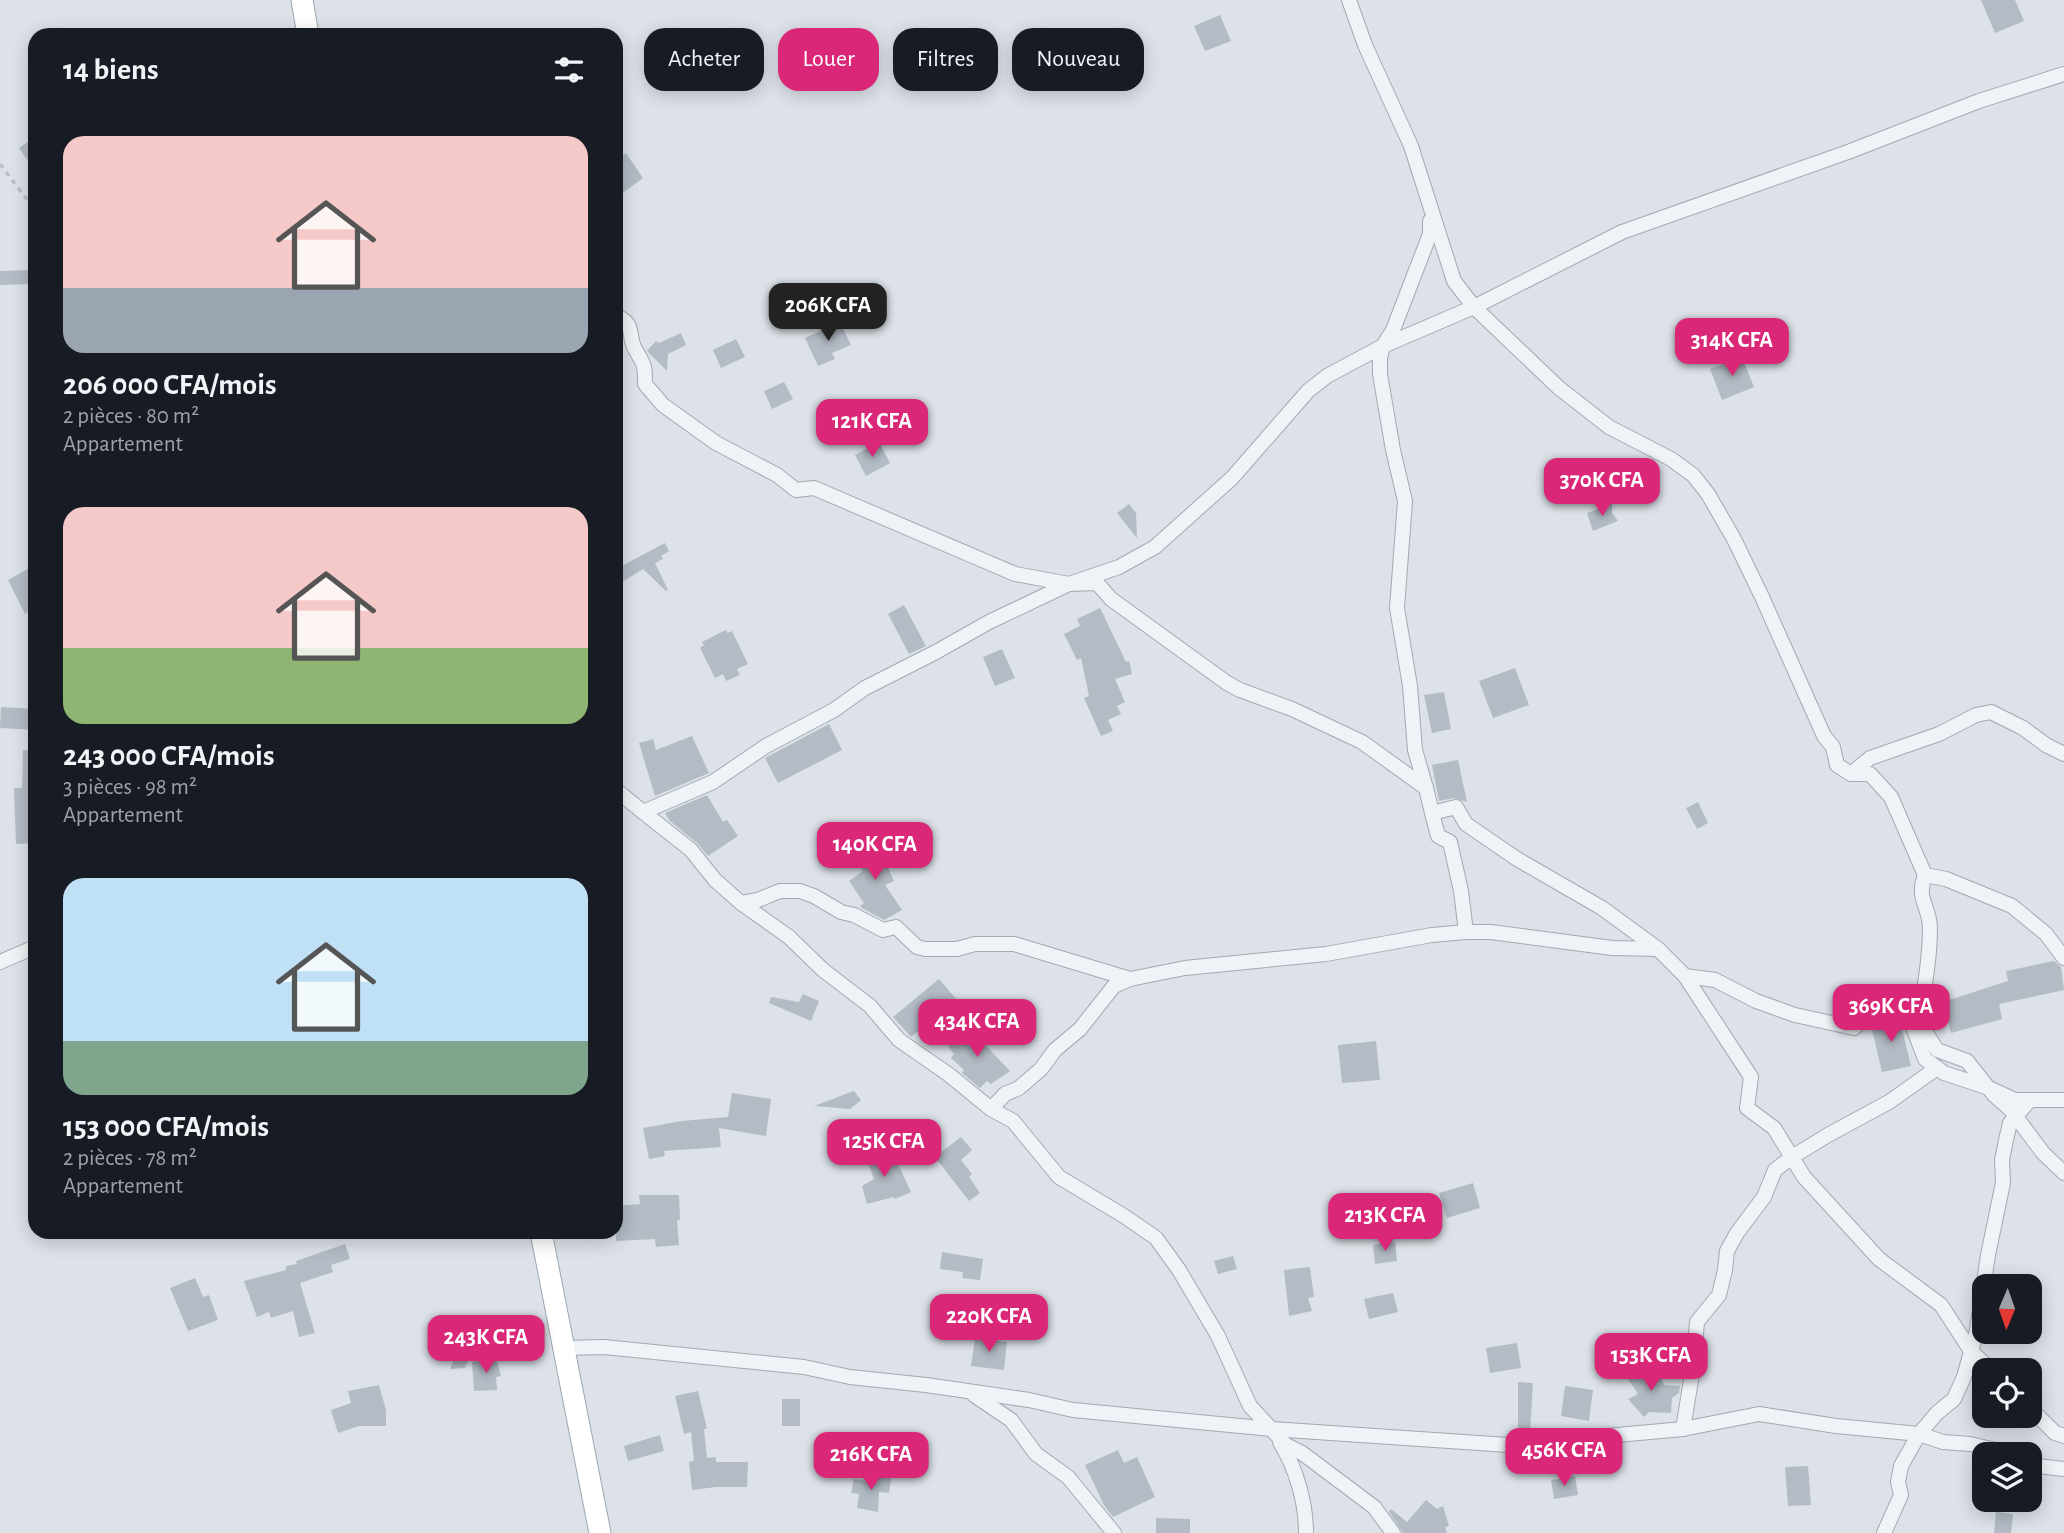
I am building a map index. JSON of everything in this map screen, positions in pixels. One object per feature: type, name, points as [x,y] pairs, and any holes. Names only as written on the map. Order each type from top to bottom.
[{"type":"main road","points":[[302,0],[307,28]]},
{"type":"main road","points":[[542,1239],[600,1533]]},
{"type":"street","points":[[1349,0],[1365,45],[1411,146],[1454,281],[1474,307],[1575,401],[1609,427],[1671,459],[1693,475],[1708,494],[1734,539],[1762,597],[1824,736],[1833,747],[1837,765],[1851,774],[1870,774],[1891,797],[1925,875],[1920,889],[1930,925],[1923,1000],[1917,1018],[1937,1050],[1967,1061],[2016,1117],[2043,1153],[2064,1173]]},
{"type":"street","points":[[642,812],[713,782],[766,746],[834,710],[865,688],[989,622],[1069,584],[1119,566],[1156,547],[1232,478],[1308,391],[1327,376],[1383,346],[1474,307],[1622,232],[1848,152],[1979,101],[2064,74]]},
{"type":"street","points":[[1431,212],[1430,234],[1393,330],[1383,346],[1380,373],[1405,501],[1397,608],[1410,685],[1415,750],[1438,836],[1450,842],[1461,891],[1466,932]]},
{"type":"street","points":[[623,319],[632,332],[633,346],[645,367],[645,384],[663,405],[716,443],[777,475],[796,490],[814,488],[873,511],[931,540],[996,567],[1069,584],[1097,583],[1111,599],[1227,683],[1292,709],[1362,742],[1426,788]]},
{"type":"street","points":[[1851,774],[1870,758],[1939,734],[1976,715],[1991,712],[2018,725],[2064,754]]},
{"type":"street","points":[[623,796],[691,850],[715,880],[741,903],[789,937],[823,970],[870,1006],[899,1040],[948,1074],[991,1109],[1013,1121],[1059,1177],[1156,1238],[1219,1336],[1250,1406],[1286,1445],[1374,1507],[1393,1533]]},
{"type":"street","points":[[1432,813],[1456,807],[1466,824],[1517,859],[1602,908],[1658,949],[1685,976],[1751,1077],[1746,1108],[1774,1128],[1804,1177],[1879,1259],[1941,1305],[1978,1358]]},
{"type":"street","points":[[1925,875],[1946,879],[2012,906],[2046,934],[2064,958]]},
{"type":"street","points":[[741,903],[758,900],[780,891],[800,891],[883,930],[896,927],[917,947],[957,949],[975,944],[1014,944],[1130,979]]},
{"type":"street","points":[[991,1109],[1006,1094],[1019,1088],[1041,1069],[1055,1050],[1080,1029],[1114,986],[1130,979],[1185,968],[1325,954],[1432,934],[1466,932],[1491,932],[1612,948],[1658,949]]},
{"type":"street","points":[[0,962],[28,950]]},
{"type":"street","points":[[1685,976],[1715,980],[1756,1001],[1795,1015],[1854,1028],[1879,1004],[1906,1009],[1925,1059],[1944,1073],[2015,1100],[2064,1100]]},
{"type":"street","points":[[1683,1429],[1697,1322],[1719,1295],[1727,1251],[1764,1197],[1775,1170],[1792,1157],[1889,1102],[1937,1068]]},
{"type":"street","points":[[1884,1533],[1900,1495],[1898,1482],[1901,1466],[1919,1434],[1937,1413],[1954,1399],[1971,1352],[2003,1183],[2002,1160],[2006,1140],[2010,1124],[2029,1101]]},
{"type":"street","points":[[564,1348],[604,1347],[804,1367],[850,1377],[1029,1400],[1073,1410],[1272,1429],[1508,1445],[1683,1429],[1759,1414],[1836,1426],[1919,1434],[1943,1442],[1972,1444]]},
{"type":"street","points":[[970,1392],[1011,1420],[1036,1454],[1068,1477],[1114,1533]]},
{"type":"street","points":[[2042,1421],[2055,1433],[2064,1436]]},
{"type":"street","points":[[1272,1429],[1291,1459],[1306,1516],[1306,1533]]},
{"type":"street","points":[[2042,1466],[2064,1469]]},
{"type":"path","points":[[0,164],[28,201]]},
{"type":"building","points":[[1981,0],[2015,0],[2024,21],[1995,33]]},
{"type":"building","points":[[1220,15],[1231,41],[1205,51],[1194,26]]},
{"type":"building","points":[[28,142],[28,161],[19,148]]},
{"type":"building","points":[[626,153],[643,178],[623,193],[623,155]]},
{"type":"building","points":[[28,270],[28,284],[0,285],[0,271]]},
{"type":"building","points":[[840,322],[851,345],[832,353],[835,359],[818,366],[805,338]]},
{"type":"building","points":[[681,333],[686,345],[668,354],[667,371],[647,351],[656,341],[659,343]]},
{"type":"building","points":[[736,339],[745,357],[721,368],[713,350]]},
{"type":"building","points":[[1742,357],[1754,387],[1722,400],[1710,369]]},
{"type":"building","points":[[784,382],[793,399],[772,409],[764,391]]},
{"type":"building","points":[[879,442],[890,463],[866,476],[855,455]]},
{"type":"building","points":[[1129,504],[1136,513],[1137,538],[1117,513]]},
{"type":"building","points":[[1612,504],[1612,513],[1618,521],[1593,531],[1587,513]]},
{"type":"building","points":[[665,543],[669,551],[661,556],[663,559],[655,563],[668,590],[643,569],[623,582],[623,565]]},
{"type":"building","points":[[28,569],[28,612],[25,614],[8,580]]},
{"type":"building","points":[[904,605],[926,646],[909,654],[888,614]]},
{"type":"building","points":[[1100,608],[1126,662],[1129,661],[1132,674],[1115,679],[1125,702],[1117,706],[1121,714],[1108,720],[1113,731],[1101,736],[1084,698],[1089,696],[1081,658],[1077,660],[1064,634],[1080,626],[1077,619]]},
{"type":"building","points":[[726,630],[728,633],[732,631],[748,664],[737,669],[740,675],[726,681],[723,674],[715,678],[700,648],[704,645],[702,642]]},
{"type":"building","points":[[1002,649],[1015,678],[995,686],[983,657]]},
{"type":"building","points":[[1515,668],[1529,705],[1493,718],[1479,681]]},
{"type":"building","points":[[1444,692],[1451,729],[1432,733],[1424,695]]},
{"type":"building","points":[[1,707],[28,709],[28,730],[0,728]]},
{"type":"building","points":[[829,724],[842,750],[778,783],[765,758]]},
{"type":"building","points":[[692,736],[709,773],[655,796],[639,743],[653,739],[656,750]]},
{"type":"building","points":[[23,750],[28,750],[28,843],[16,844],[14,788],[22,788]]},
{"type":"building","points":[[1458,760],[1467,802],[1454,798],[1439,801],[1432,765]]},
{"type":"building","points":[[707,795],[723,822],[727,820],[738,836],[708,856],[697,843],[670,821],[665,813]]},
{"type":"building","points":[[1698,802],[1708,823],[1697,829],[1686,808]]},
{"type":"building","points":[[873,841],[890,863],[887,866],[894,881],[885,885],[902,910],[884,920],[860,906],[864,903],[849,881],[863,871],[851,857]]},
{"type":"building","points":[[2054,961],[2061,967],[2064,990],[1999,1004],[2002,1019],[1951,1033],[1943,1002],[2008,981],[2006,971]]},
{"type":"building","points":[[939,979],[956,999],[911,1037],[893,1017]]},
{"type":"building","points":[[803,994],[819,1001],[811,1021],[769,1003],[771,997],[799,1002]]},
{"type":"building","points":[[1899,1017],[1911,1066],[1882,1072],[1871,1025],[1877,1019]]},
{"type":"building","points":[[968,1027],[1010,1071],[991,1084],[987,1081],[980,1088],[962,1073],[964,1070],[951,1058],[954,1054],[948,1047]]},
{"type":"building","points":[[1376,1041],[1380,1080],[1342,1083],[1338,1045]]},
{"type":"building","points":[[854,1091],[861,1100],[850,1109],[814,1106]]},
{"type":"building","points":[[732,1093],[771,1099],[766,1136],[719,1128],[721,1147],[664,1151],[665,1156],[649,1159],[643,1128],[728,1117]]},
{"type":"building","points":[[961,1137],[972,1150],[961,1160],[972,1174],[969,1177],[980,1193],[969,1201],[935,1157]]},
{"type":"building","points":[[884,1148],[891,1165],[897,1162],[911,1192],[895,1199],[894,1197],[867,1204],[862,1186],[874,1179],[865,1155]]},
{"type":"building","points":[[1473,1183],[1480,1208],[1447,1218],[1439,1193]]},
{"type":"building","points":[[639,1195],[679,1195],[679,1245],[656,1247],[655,1239],[616,1241],[623,1239],[623,1205],[640,1204]]},
{"type":"building","points":[[1395,1242],[1397,1261],[1375,1264],[1373,1245]]},
{"type":"building","points":[[345,1244],[350,1259],[331,1265],[333,1272],[300,1283],[315,1333],[299,1337],[293,1311],[271,1318],[269,1312],[257,1317],[244,1281],[286,1270],[286,1266],[297,1264],[296,1261]]},
{"type":"building","points":[[942,1252],[983,1259],[980,1280],[962,1278],[963,1272],[940,1269]]},
{"type":"building","points":[[1233,1256],[1237,1269],[1218,1274],[1214,1261]]},
{"type":"building","points":[[1310,1267],[1314,1297],[1308,1298],[1312,1311],[1289,1316],[1284,1270]]},
{"type":"building","points":[[195,1278],[203,1297],[209,1295],[218,1320],[188,1331],[170,1288]]},
{"type":"building","points":[[1393,1293],[1398,1312],[1369,1319],[1364,1299]]},
{"type":"building","points":[[975,1338],[1007,1342],[1004,1370],[971,1366]]},
{"type":"building","points":[[1517,1343],[1521,1368],[1490,1373],[1486,1348]]},
{"type":"building","points":[[460,1345],[473,1350],[465,1368],[450,1369]]},
{"type":"building","points":[[496,1357],[501,1376],[496,1377],[497,1390],[474,1391],[472,1362]]},
{"type":"building","points":[[1635,1364],[1644,1379],[1661,1377],[1664,1385],[1680,1386],[1679,1393],[1672,1398],[1671,1413],[1649,1412],[1644,1417],[1628,1399],[1638,1394],[1623,1371]]},
{"type":"building","points":[[1518,1382],[1533,1383],[1530,1433],[1518,1434]]},
{"type":"building","points":[[379,1385],[386,1410],[386,1426],[359,1426],[338,1433],[331,1410],[351,1403],[348,1391]]},
{"type":"building","points":[[1565,1386],[1593,1390],[1589,1421],[1561,1416]]},
{"type":"building","points":[[698,1391],[707,1429],[704,1429],[707,1458],[716,1457],[716,1462],[748,1462],[747,1487],[692,1490],[689,1462],[694,1461],[691,1432],[684,1434],[675,1396]]},
{"type":"building","points":[[782,1399],[800,1399],[800,1426],[782,1426]]},
{"type":"building","points":[[660,1435],[664,1451],[628,1461],[624,1446]]},
{"type":"building","points":[[1118,1450],[1124,1463],[1137,1457],[1155,1497],[1113,1517],[1104,1505],[1085,1465]]},
{"type":"building","points":[[1808,1466],[1811,1505],[1788,1506],[1785,1467]]},
{"type":"building","points":[[1575,1476],[1578,1495],[1554,1499],[1551,1480]]},
{"type":"building","points":[[872,1477],[891,1478],[889,1493],[879,1492],[878,1512],[857,1508],[859,1494],[851,1493],[854,1479],[872,1482]]},
{"type":"building","points":[[1426,1500],[1437,1509],[1443,1506],[1449,1526],[1445,1527],[1447,1533],[1403,1533],[1389,1512],[1391,1509],[1407,1522]]},
{"type":"building","points":[[1996,1512],[2013,1514],[2011,1533],[1994,1533]]},
{"type":"building","points":[[1156,1518],[1190,1519],[1190,1533],[1156,1533]]}]
